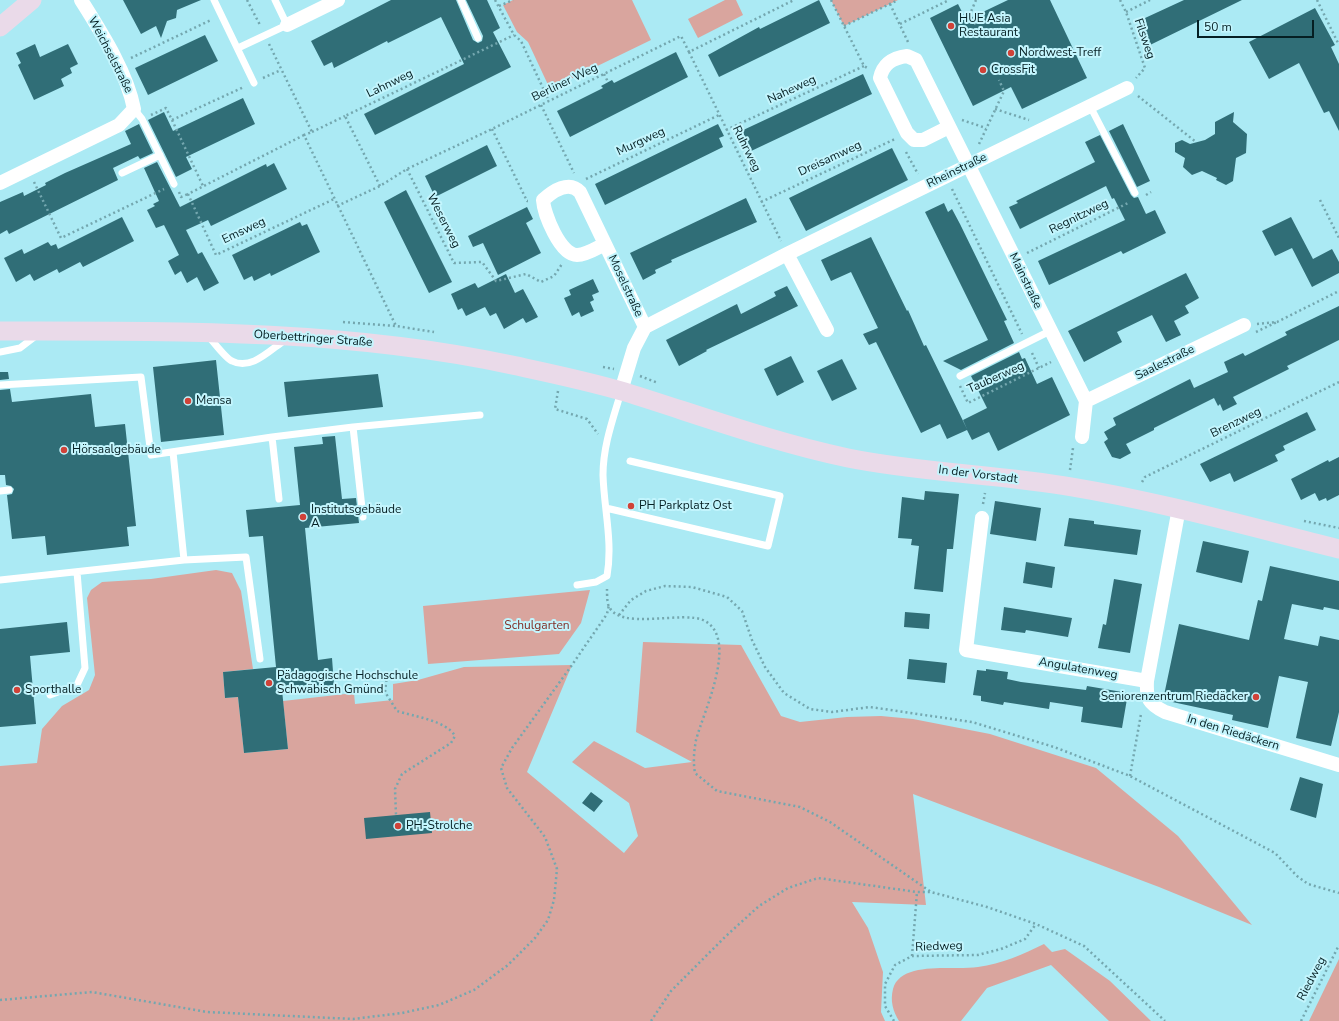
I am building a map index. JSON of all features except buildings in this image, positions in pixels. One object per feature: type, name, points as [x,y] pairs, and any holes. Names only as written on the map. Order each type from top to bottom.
[{"type":"street","points":[[0,27],[32,0]]},
{"type":"street","name":"Weichselstraße","points":[[0,183],[28,168],[119,125],[138,114],[117,64],[81,0]]},
{"type":"street","points":[[287,25],[338,0]]},
{"type":"street","points":[[907,56],[887,63],[882,70],[880,78],[903,135],[914,140],[923,140],[949,127]]},
{"type":"street","name":"Mainstraße","points":[[907,56],[916,60],[1086,401]]},
{"type":"street","name":"Rheinstraße","points":[[645,327],[787,254],[1127,88]]},
{"type":"street","points":[[569,254],[560,246],[543,209],[543,200],[550,193],[575,184]]},
{"type":"street","name":"Moselstraße","points":[[575,184],[606,244],[645,327]]},
{"type":"street","name":"Moselstraße","points":[[569,254],[585,254],[606,244]]},
{"type":"street","points":[[787,254],[827,330]]},
{"type":"street","name":"Saalestraße","points":[[1086,401],[1244,325]]},
{"type":"street","points":[[621,391],[634,348],[645,327]]},
{"type":"street","name":"Oberbettringer Straße","points":[[0,331],[206,333],[290,336],[403,346],[500,362],[621,391]]},
{"type":"street","name":"In der Vorstadt","points":[[621,391],[761,436],[807,449],[859,460],[1067,486],[1124,496],[1178,508],[1339,549]]},
{"type":"street","points":[[1082,437],[1086,401]]},
{"type":"street","points":[[1147,681],[1178,508]]},
{"type":"street","name":"Angulatenweg","points":[[982,518],[966,650],[1147,681]]},
{"type":"street","name":"In den Riedäckern","points":[[1147,681],[1147,698],[1152,705],[1165,712],[1339,766]]},
{"type":"lane","points":[[214,0],[254,83]]},
{"type":"lane","points":[[238,48],[287,25],[275,0]]},
{"type":"lane","points":[[461,0],[478,38]]},
{"type":"lane","points":[[1090,106],[1135,193]]},
{"type":"lane","points":[[138,114],[174,184]]},
{"type":"lane","points":[[122,173],[160,155]]},
{"type":"lane","points":[[0,352],[20,348],[43,331]]},
{"type":"lane","points":[[960,376],[1050,331]]},
{"type":"lane","points":[[206,333],[231,361],[243,364],[254,362],[290,336]]},
{"type":"lane","points":[[0,385],[141,377],[151,455],[272,437],[353,427],[480,416]]},
{"type":"lane","points":[[576,585],[596,582],[607,576],[611,557],[603,474],[606,444],[621,391]]},
{"type":"lane","points":[[353,427],[363,518]]},
{"type":"lane","points":[[272,437],[279,499]]},
{"type":"lane","points":[[173,452],[184,560]]},
{"type":"lane","points":[[606,508],[768,546],[780,496],[630,460]]},
{"type":"lane","points":[[0,491],[9,490]]},
{"type":"lane","points":[[0,580],[184,560],[246,557],[260,659]]},
{"type":"lane","points":[[50,696],[76,685],[85,668],[78,572]]},
{"type":"path","points":[[28,168],[61,238],[174,184],[181,197],[312,132],[247,0]]},
{"type":"path","points":[[495,0],[514,35],[521,41],[549,101]]},
{"type":"path","points":[[499,6],[513,0]]},
{"type":"path","points":[[689,52],[794,0]]},
{"type":"path","points":[[831,0],[844,26],[898,0]]},
{"type":"path","points":[[900,24],[949,0]]},
{"type":"path","points":[[964,17],[970,14],[976,0]]},
{"type":"path","name":"Filsweg","points":[[1120,0],[1126,12],[1144,68],[1127,88]]},
{"type":"path","name":"Filsweg","points":[[1126,12],[1150,0]]},
{"type":"path","points":[[1317,0],[1339,45]]},
{"type":"path","points":[[890,4],[908,42],[907,56]]},
{"type":"path","points":[[970,14],[977,27]]},
{"type":"path","points":[[117,64],[221,16]]},
{"type":"path","name":"Naheweg","points":[[726,130],[864,66],[844,26]]},
{"type":"path","name":"Lahnweg","points":[[312,132],[514,35]]},
{"type":"path","name":"Berliner Weg","points":[[337,206],[380,186],[407,169],[681,36],[689,52]]},
{"type":"path","name":"Ruhrweg","points":[[689,52],[787,254]]},
{"type":"path","points":[[172,120],[281,70]]},
{"type":"path","points":[[604,74],[608,82]]},
{"type":"path","points":[[968,166],[1004,91],[999,80]]},
{"type":"path","points":[[1127,88],[1196,142]]},
{"type":"path","points":[[541,105],[575,184]]},
{"type":"path","points":[[138,114],[166,108],[203,186]]},
{"type":"path","points":[[995,109],[1048,126]]},
{"type":"path","name":"Murgweg","points":[[575,184],[719,115]]},
{"type":"path","points":[[345,116],[380,186]]},
{"type":"path","points":[[492,129],[527,201],[543,200]]},
{"type":"path","points":[[304,135],[396,326]]},
{"type":"path","points":[[903,135],[919,177]]},
{"type":"path","name":"Dreisamweg","points":[[762,202],[903,135]]},
{"type":"path","name":"Weserweg","points":[[407,169],[454,263],[482,262],[496,281],[526,274],[541,282],[554,276],[569,254]]},
{"type":"path","points":[[946,177],[1039,368]]},
{"type":"path","points":[[1144,195],[1151,192]]},
{"type":"path","name":"Emsweg","points":[[188,194],[216,255],[334,199]]},
{"type":"path","points":[[1320,200],[1339,238]]},
{"type":"path","name":"Regnitzweg","points":[[1014,259],[1131,202]]},
{"type":"path","points":[[1244,325],[1277,322],[1339,292]]},
{"type":"path","name":"Tauberweg","points":[[959,384],[968,403],[1063,357]]},
{"type":"path","points":[[561,376],[556,409],[587,419],[606,444]]},
{"type":"path","name":"Brenzweg","points":[[1142,482],[1145,477],[1339,382]]},
{"type":"path","points":[[1070,469],[1073,445],[1082,437]]},
{"type":"path","points":[[982,518],[987,476]]},
{"type":"path","points":[[0,1000],[92,992],[207,1012],[352,1019],[402,1013],[439,1005],[474,990],[508,965],[535,938],[548,920],[554,900],[557,869],[545,837],[507,788],[501,768],[512,748],[607,614],[607,576]]},
{"type":"path","points":[[619,615],[630,600],[646,591],[665,586],[692,586],[727,597],[742,611],[752,640],[765,667],[784,693],[810,709],[832,712],[870,707],[972,722],[1054,747],[1130,776],[1275,853],[1308,884],[1339,893]]},
{"type":"path","points":[[608,605],[619,615],[645,620],[682,616],[705,621],[716,633],[720,649],[716,679],[696,740],[693,762],[695,773],[717,791],[800,806],[830,822],[931,892]]},
{"type":"path","points":[[387,675],[385,692],[397,711],[430,720],[452,729],[455,736],[451,743],[402,774],[395,789],[396,815]]},
{"type":"path","points":[[1130,776],[1142,708]]},
{"type":"path","points":[[651,1021],[671,991],[726,936],[759,906],[788,888],[818,878],[917,892],[931,892],[987,907],[1036,924],[1084,946],[1165,1021]]},
{"type":"path","points":[[912,956],[917,892]]},
{"type":"path","name":"Riedweg","points":[[894,1021],[885,1006],[885,984],[894,965],[912,956],[978,955],[1001,949],[1025,939],[1036,924]]},
{"type":"path","name":"Riedweg","points":[[1301,1021],[1339,945]]},
{"type":"green space","points":[[513,0],[632,0],[651,40],[550,89],[528,42],[517,32],[503,5]]},
{"type":"green space","points":[[725,0],[736,0],[743,15],[698,38],[688,19]]},
{"type":"green space","points":[[831,0],[898,0],[844,26]]},
{"type":"green space","points":[[216,570],[232,573],[241,591],[253,669],[223,672],[225,698],[238,697],[244,753],[288,749],[283,701],[354,693],[355,704],[393,700],[393,684],[418,680],[464,667],[572,665],[527,772],[624,853],[638,836],[629,803],[572,762],[594,741],[645,768],[692,762],[636,732],[643,642],[741,645],[781,716],[800,722],[847,717],[881,716],[913,719],[990,734],[1096,768],[1178,836],[1252,925],[1159,887],[913,794],[926,905],[852,902],[868,928],[883,972],[881,1012],[885,1021],[0,1021],[0,766],[37,763],[42,729],[62,706],[89,690],[95,675],[87,598],[91,590],[102,582],[151,579]]},
{"type":"green space","name":"Schulgarten","points":[[590,590],[581,623],[559,654],[428,664],[423,606]]},
{"type":"green space","points":[[1044,944],[1052,952],[1065,949],[1110,981],[1151,1021],[1109,1021],[1051,965],[987,988],[961,1021],[899,1021],[892,1002],[892,993],[898,980],[906,974],[917,970],[987,966],[1012,958]]},
{"type":"green space","points":[[1339,959],[1339,1021],[1309,1021]]},
{"type":"place","name":"HUE Asia Restaurant","points":[[951,26]]},
{"type":"place","name":"Nordwest-Treff","points":[[1011,53]]},
{"type":"place","name":"CrossFit","points":[[983,70]]},
{"type":"place","name":"Mensa","points":[[188,401]]},
{"type":"place","name":"Hörsaalgebäude","points":[[64,450]]},
{"type":"place","name":"PH Parkplatz Ost","points":[[631,506]]},
{"type":"place","name":"Institutsgebäude A","points":[[303,517]]},
{"type":"place","name":"Pädagogische Hochschule Schwäbisch Gmünd","points":[[269,683]]},
{"type":"place","name":"Sporthalle","points":[[17,690]]},
{"type":"place","name":"Seniorenzentrum Riedäcker","points":[[1256,697]]},
{"type":"place","name":"PH-Strolche","points":[[398,826]]}]
